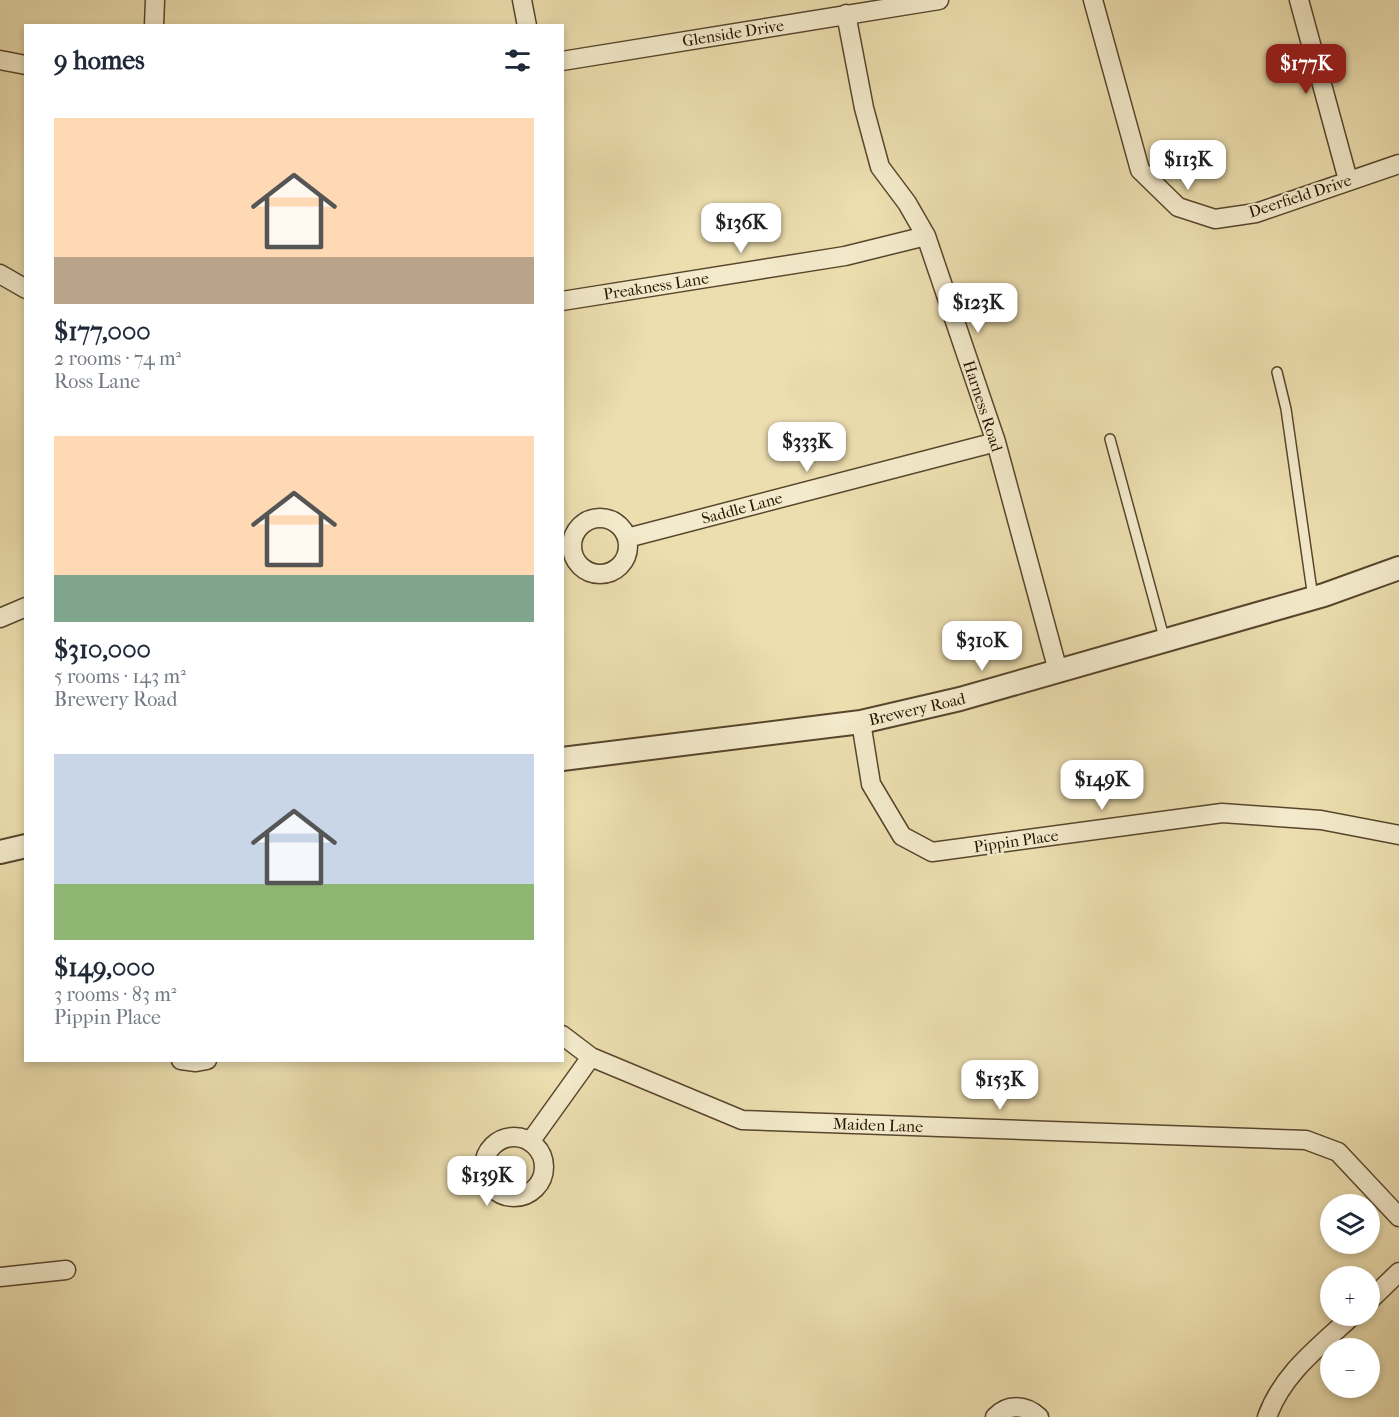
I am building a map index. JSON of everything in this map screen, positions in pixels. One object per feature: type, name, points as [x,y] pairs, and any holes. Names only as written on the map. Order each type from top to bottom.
[{"type":"street","points":[[154,24],[155,0]]},
{"type":"street","points":[[522,0],[527,24]]},
{"type":"street","name":"Glenside Drive","points":[[564,61],[939,0]]},
{"type":"street","name":"Deerfield Drive","points":[[1093,0],[1140,170],[1178,207],[1215,219],[1256,213],[1399,164]]},
{"type":"street","points":[[1299,0],[1348,180]]},
{"type":"street","name":"Harness Road","points":[[846,14],[864,108],[880,167],[907,203],[926,236],[996,442],[1058,671]]},
{"type":"street","points":[[0,60],[24,65]]},
{"type":"street","name":"Preakness Lane","points":[[564,300],[845,256],[926,236]]},
{"type":"street","points":[[0,274],[24,288]]},
{"type":"street","name":"Saddle Lane","points":[[627,538],[996,442]]},
{"type":"street","name":"Brewery Road","points":[[564,759],[861,722],[960,699],[1058,671],[1313,598],[1399,568]]},
{"type":"street","points":[[0,618],[24,608]]},
{"type":"street","name":"Pippin Place","points":[[861,722],[872,784],[902,836],[932,852],[1222,813],[1322,820],[1399,835]]},
{"type":"street","points":[[0,852],[24,846]]},
{"type":"street","name":"Maiden Lane","points":[[564,1037],[591,1057],[742,1120],[1306,1140],[1338,1152],[1399,1217]]},
{"type":"street","points":[[530,1142],[591,1057]]},
{"type":"street","points":[[0,1277],[66,1270]]},
{"type":"street","points":[[1380,1290],[1399,1272]]},
{"type":"street","points":[[1267,1417],[1274,1397],[1293,1371],[1341,1326]]},
{"type":"street","points":[[995,1417],[1000,1412],[1014,1407],[1023,1407],[1039,1417]]},
{"type":"lane","points":[[1277,372],[1286,409],[1313,598]]},
{"type":"lane","points":[[1110,439],[1165,640]]}]
